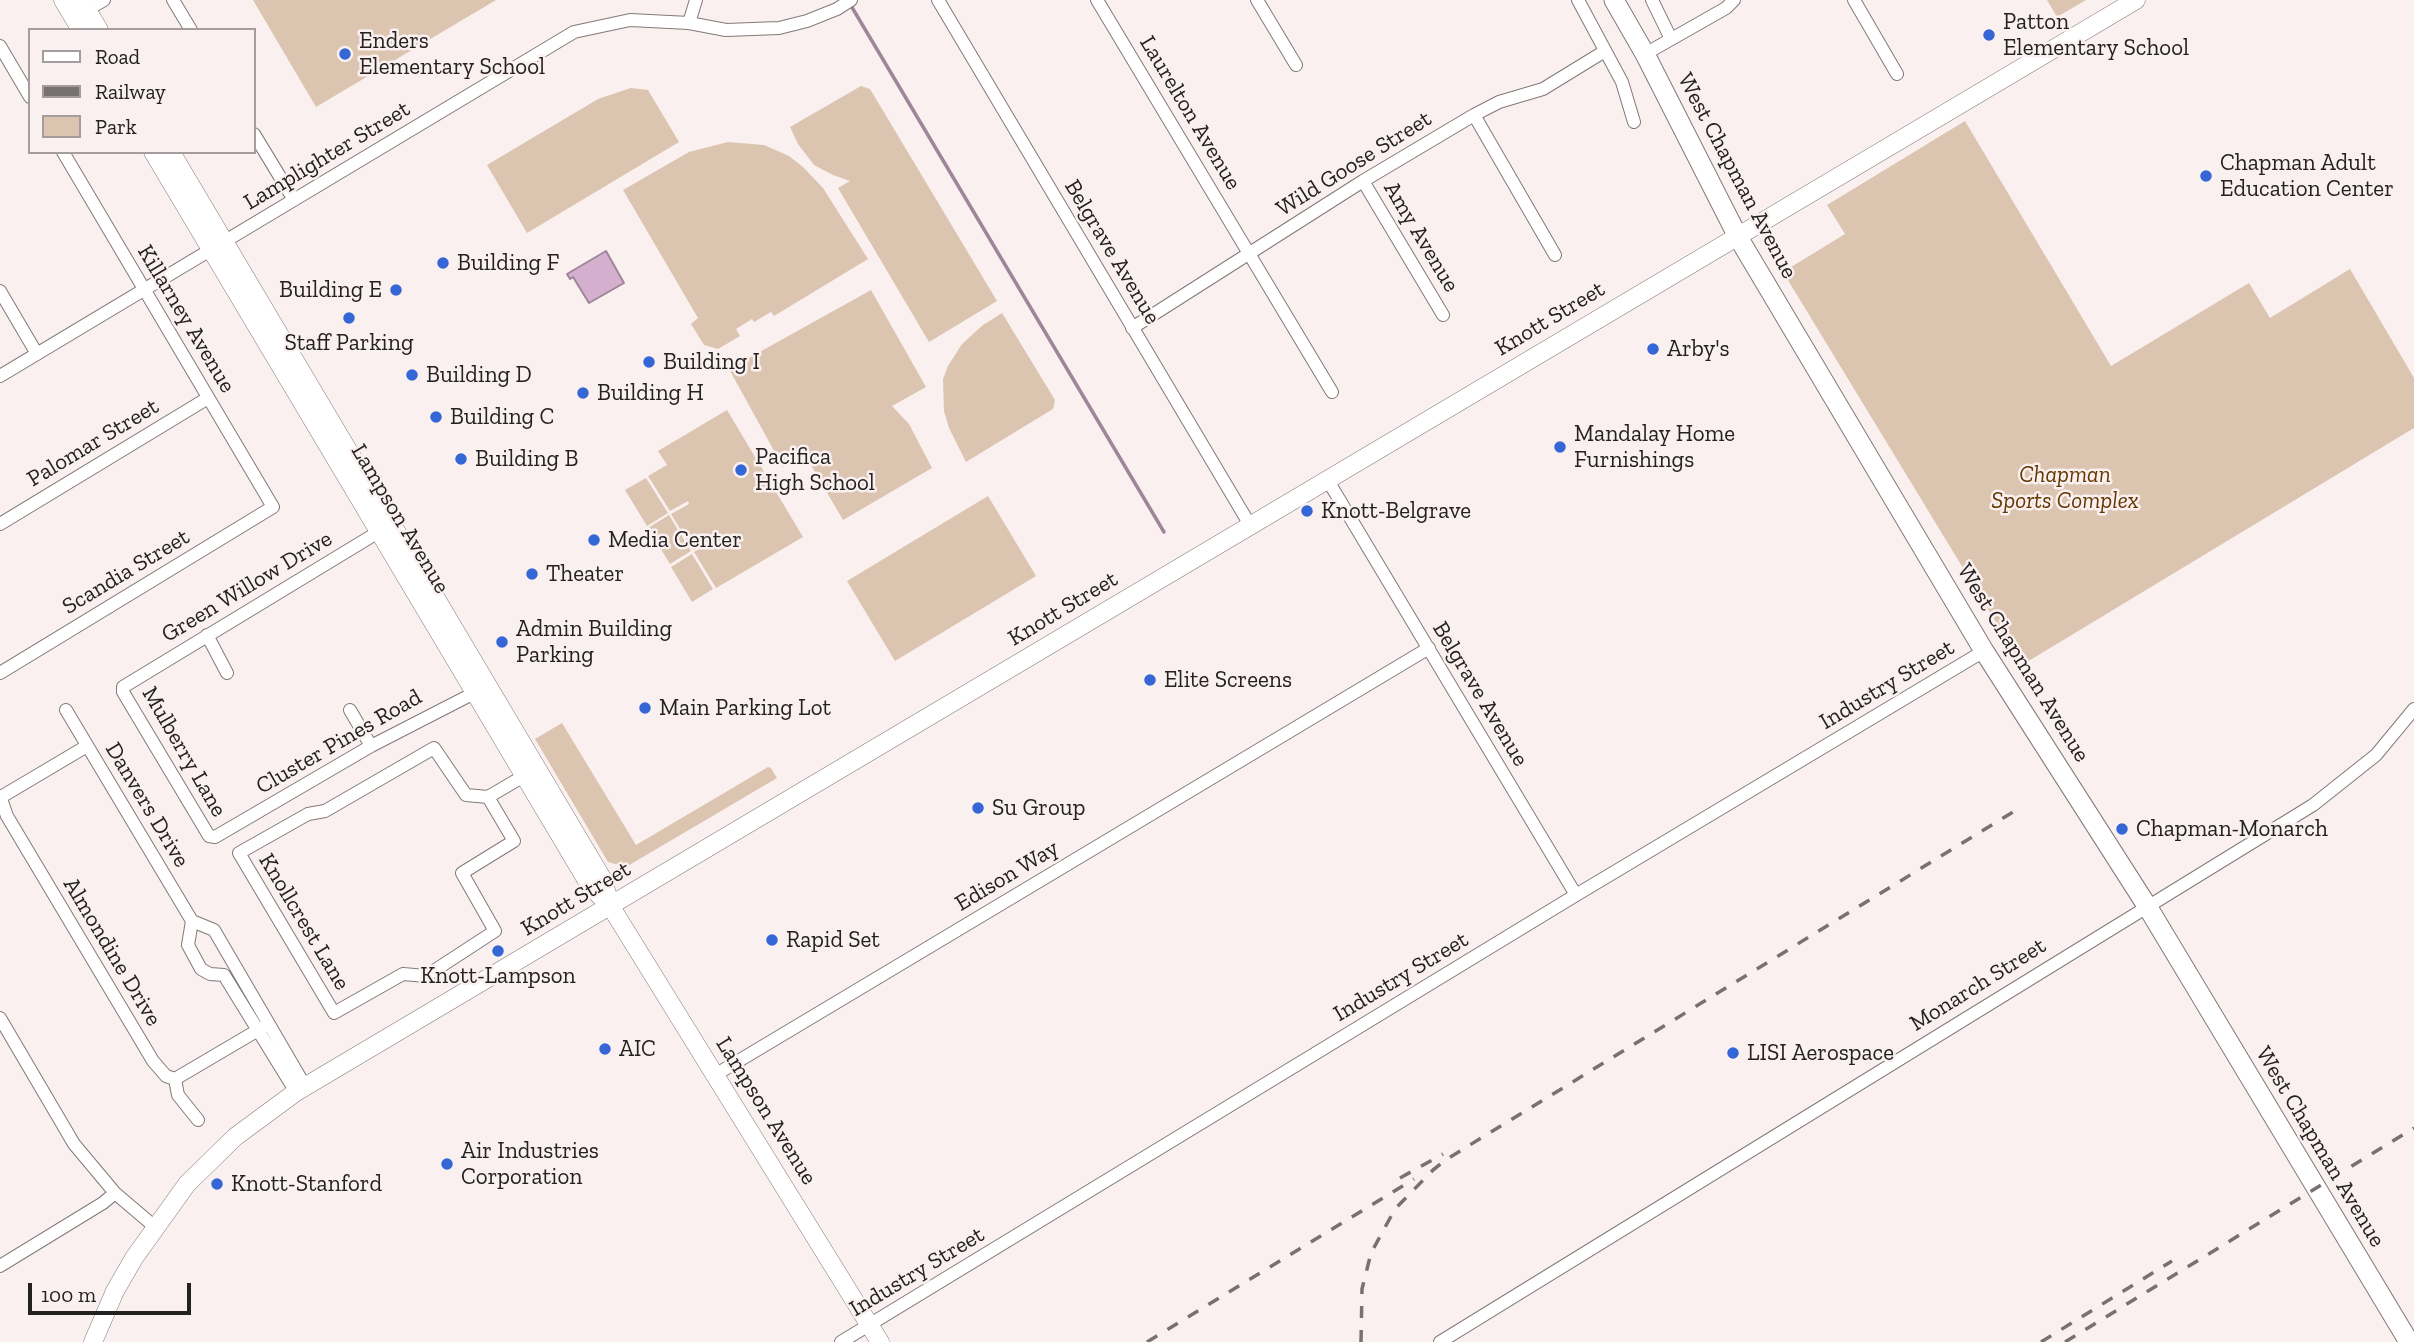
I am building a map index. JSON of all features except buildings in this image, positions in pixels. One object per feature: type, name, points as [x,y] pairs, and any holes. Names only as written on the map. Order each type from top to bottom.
[{"type":"main road","points":[[63,0],[97,28]]},
{"type":"main road","name":"West Chapman Avenue","points":[[1614,0],[1645,54],[1738,237],[1984,651],[2147,906],[2409,1342]]},
{"type":"main road","name":"Knott Street","points":[[93,1342],[115,1291],[155,1227],[187,1184],[235,1137],[300,1089],[2136,0]]},
{"type":"main road","name":"Lampson Avenue","points":[[154,154],[218,246],[530,772],[602,878],[611,906],[880,1342]]},
{"type":"main road","name":"Lampson Avenue","points":[[172,154],[218,246]]},
{"type":"street","points":[[80,14],[104,0]]},
{"type":"street","points":[[173,0],[190,28]]},
{"type":"street","points":[[689,23],[696,0]]},
{"type":"street","name":"Lamplighter Street","points":[[0,376],[574,32],[630,20],[689,23],[726,30],[779,28],[837,9],[852,0]]},
{"type":"street","name":"Belgrave Avenue","points":[[938,0],[1250,525]]},
{"type":"street","name":"Laurelton Avenue","points":[[1097,0],[1332,392]]},
{"type":"street","points":[[1258,0],[1296,65]]},
{"type":"street","points":[[1578,0],[1622,82],[1634,122]]},
{"type":"street","points":[[1652,0],[1671,39]]},
{"type":"street","points":[[1645,54],[1726,8],[1734,0]]},
{"type":"street","points":[[1854,0],[1897,74]]},
{"type":"street","points":[[0,47],[28,94]]},
{"type":"street","name":"Wild Goose Street","points":[[1132,328],[1363,181],[1474,115],[1499,103],[1543,89],[1605,51]]},
{"type":"street","points":[[1474,115],[1555,255]]},
{"type":"street","points":[[256,137],[294,200]]},
{"type":"street","name":"Killarney Avenue","points":[[64,154],[273,507]]},
{"type":"street","name":"Amy Avenue","points":[[1363,181],[1444,315]]},
{"type":"street","points":[[0,291],[37,354]]},
{"type":"street","name":"Palomar Street","points":[[0,524],[208,398]]},
{"type":"street","name":"Belgrave Avenue","points":[[1328,479],[1576,895]]},
{"type":"street","name":"Scandia Street","points":[[0,673],[273,507]]},
{"type":"street","name":"Green Willow Drive","points":[[123,687],[386,527]]},
{"type":"street","points":[[207,635],[227,673]]},
{"type":"street","name":"Edison Way","points":[[715,1075],[1429,648]]},
{"type":"street","name":"Industry Street","points":[[841,1342],[1576,895],[1984,651]]},
{"type":"street","name":"Mulberry Lane","points":[[123,687],[123,692],[212,837]]},
{"type":"street","name":"Cluster Pines Road","points":[[212,837],[371,746],[481,689]]},
{"type":"street","name":"Monarch Street","points":[[1440,1342],[2314,805],[2376,755],[2414,709]]},
{"type":"street","name":"Danvers Drive","points":[[66,710],[192,920],[214,930],[230,972],[300,1089]]},
{"type":"street","points":[[350,710],[371,746]]},
{"type":"street","points":[[1,797],[87,746]]},
{"type":"street","name":"Knollcrest Lane","points":[[434,748],[466,795],[488,797],[514,841],[462,873],[495,932],[426,976],[404,974],[334,1013],[239,853],[308,814],[325,810],[434,748]]},
{"type":"street","points":[[488,797],[530,772]]},
{"type":"street","name":"Almondine Drive","points":[[1,797],[6,816],[153,1061],[166,1076],[175,1079],[178,1096],[198,1120]]},
{"type":"street","points":[[192,920],[188,945],[201,969],[210,974],[230,972]]},
{"type":"street","points":[[1,1022],[74,1144],[115,1193],[155,1227]]},
{"type":"street","points":[[175,1079],[263,1027]]},
{"type":"street","points":[[0,1266],[115,1193]]},
{"type":"green space","name":"Enders Elementary School","points":[[253,0],[496,0],[316,107]]},
{"type":"green space","points":[[2047,0],[2086,0],[2057,17]]},
{"type":"green space","points":[[861,86],[870,89],[997,301],[929,342],[838,188],[850,181],[814,165],[798,144],[790,127]]},
{"type":"green space","points":[[631,88],[648,90],[679,142],[527,233],[487,165],[598,99]]},
{"type":"green space","name":"Chapman Sports Complex","points":[[1965,121],[2111,366],[2249,283],[2270,318],[2350,269],[2414,378],[2414,428],[2022,665],[1783,272],[1845,234],[1827,205]]},
{"type":"green space","points":[[728,142],[764,145],[789,156],[803,167],[823,188],[868,259],[774,316],[771,312],[754,322],[752,319],[736,329],[740,336],[718,349],[704,345],[691,324],[698,318],[623,190],[689,152]]},
{"type":"green space","points":[[871,290],[926,387],[892,406],[909,424],[932,468],[843,520],[805,455],[783,467],[729,369]]},
{"type":"green space","points":[[1002,313],[1055,400],[1053,409],[966,462],[949,428],[944,411],[943,379],[962,344],[983,325]]},
{"type":"green space","points":[[727,410],[803,537],[716,588],[694,552],[712,542],[711,539],[693,550],[671,514],[689,504],[688,501],[670,511],[648,476],[667,465],[658,451]]},
{"type":"green space","points":[[646,478],[668,513],[647,526],[625,490]]},
{"type":"green space","points":[[988,496],[1036,576],[895,661],[847,581]]},
{"type":"green space","points":[[669,515],[691,551],[670,564],[648,528]]},
{"type":"green space","points":[[692,554],[713,589],[692,602],[671,567]]},
{"type":"green space","points":[[562,723],[636,845],[768,767],[777,778],[626,867],[608,862],[535,739]]},
{"type":"shaded area","points":[[606,251],[624,283],[589,303],[573,277],[570,279],[567,274]]},
{"type":"waterway","points":[[850,4],[1164,532]]},
{"type":"railway","points":[[1361,1342],[1362,1289],[1371,1253],[1395,1209],[1433,1170],[2021,807]]},
{"type":"railway","points":[[2065,1342],[2414,1128]]},
{"type":"railway","points":[[1400,1178],[1443,1154]]},
{"type":"railway","points":[[1147,1342],[1414,1179]]},
{"type":"railway","points":[[2041,1342],[2172,1261]]},
{"type":"place","name":"Patton Elementary School","points":[[1989,35]]},
{"type":"place","name":"Enders Elementary School","points":[[345,54]]},
{"type":"place","name":"Chapman Adult Education Center","points":[[2206,176]]},
{"type":"place","name":"Building F","points":[[443,263]]},
{"type":"place","name":"Building E","points":[[396,290]]},
{"type":"place","name":"Staff Parking","points":[[349,318]]},
{"type":"place","name":"Arby's","points":[[1653,349]]},
{"type":"place","name":"Building I","points":[[649,362]]},
{"type":"place","name":"Building D","points":[[412,375]]},
{"type":"place","name":"Building H","points":[[583,393]]},
{"type":"place","name":"Building C","points":[[436,417]]},
{"type":"place","name":"Mandalay Home Furnishings","points":[[1560,447]]},
{"type":"place","name":"Building B","points":[[461,459]]},
{"type":"place","name":"Pacifica High School","points":[[741,470]]},
{"type":"place","name":"Knott-Belgrave","points":[[1307,511]]},
{"type":"place","name":"Media Center","points":[[594,540]]},
{"type":"place","name":"Theater","points":[[532,574]]},
{"type":"place","name":"Admin Building Parking","points":[[502,642]]},
{"type":"place","name":"Elite Screens","points":[[1150,680]]},
{"type":"place","name":"Main Parking Lot","points":[[645,708]]},
{"type":"place","name":"Su Group","points":[[978,808]]},
{"type":"place","name":"Chapman-Monarch","points":[[2122,829]]},
{"type":"place","name":"Rapid Set","points":[[772,940]]},
{"type":"place","name":"Knott-Lampson","points":[[498,951]]},
{"type":"place","name":"AIC","points":[[605,1049]]},
{"type":"place","name":"LISI Aerospace","points":[[1733,1053]]},
{"type":"place","name":"Air Industries Corporation","points":[[447,1164]]},
{"type":"place","name":"Knott-Stanford","points":[[217,1184]]}]
